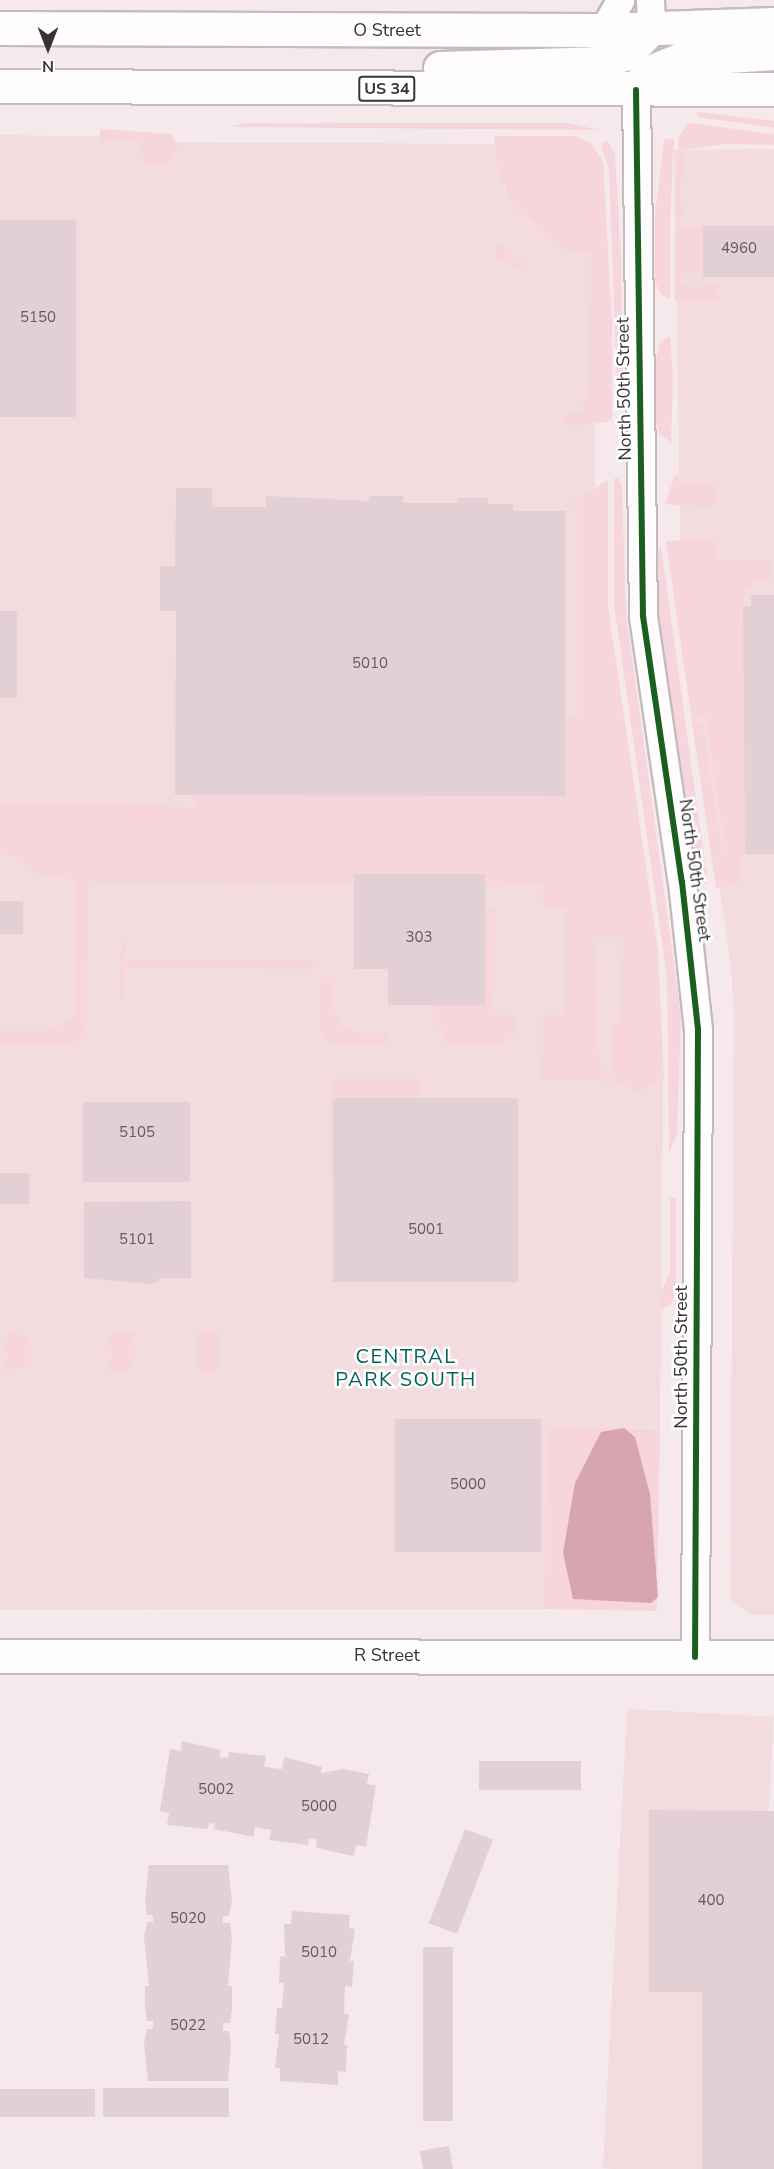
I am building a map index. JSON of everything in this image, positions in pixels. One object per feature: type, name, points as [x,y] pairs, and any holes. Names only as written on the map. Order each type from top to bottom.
[{"type":"main road","name":"O Street","points":[[0,28],[603,30],[650,14],[774,24]]},
{"type":"main road","points":[[313,89],[412,69],[595,63],[627,53],[650,14]]},
{"type":"main road","points":[[636,90],[648,73],[681,59],[774,53]]},
{"type":"main road","name":"US 34","points":[[0,86],[774,89]]},
{"type":"main road","name":"R Street","points":[[0,1656],[774,1657]]},
{"type":"street","points":[[603,30],[620,0]]},
{"type":"street","name":"North 50th Street","points":[[636,90],[643,616],[682,882],[698,1030],[695,1657]]},
{"type":"shaded area","points":[[697,112],[774,121],[774,128],[697,117]]},
{"type":"shaded area","points":[[245,123],[569,123],[598,130],[230,127]]},
{"type":"shaded area","points":[[689,123],[774,134],[774,145],[725,144],[682,150],[685,164],[679,191],[683,217],[675,218],[679,137]]},
{"type":"shaded area","points":[[100,129],[172,134],[178,149],[167,165],[144,166],[141,142],[100,142]]},
{"type":"shaded area","points":[[0,135],[133,137],[159,142],[495,144],[504,188],[527,220],[539,229],[597,243],[594,597],[663,1078],[660,1428],[547,1428],[546,1609],[0,1610]]},
{"type":"shaded area","points":[[494,136],[576,136],[592,144],[603,161],[612,322],[612,419],[607,422],[571,426],[562,418],[568,413],[583,413],[583,400],[589,400],[591,254],[586,250],[579,254],[561,249],[516,209],[498,174]]},
{"type":"shaded area","points":[[674,138],[670,223],[670,300],[660,293],[655,282],[655,215],[664,140]]},
{"type":"shaded area","points":[[607,140],[615,155],[621,257],[623,393],[618,412],[609,171],[601,145]]},
{"type":"shaded area","points":[[774,149],[774,1615],[752,1615],[730,1600],[734,1016],[731,967],[691,693],[681,589],[674,150]]},
{"type":"shaded area","points":[[703,226],[703,272],[681,274],[682,284],[695,288],[718,284],[718,301],[675,301],[675,227]]},
{"type":"shaded area","points":[[496,246],[504,246],[530,269],[525,271],[496,258]]},
{"type":"shaded area","points":[[670,336],[673,375],[671,443],[660,434],[655,419],[655,365],[660,342]]},
{"type":"shaded area","points":[[675,475],[679,475],[679,482],[718,483],[716,504],[709,507],[665,504]]},
{"type":"shaded area","points":[[618,477],[622,486],[626,613],[681,1015],[677,1134],[669,1154],[667,978],[614,604],[614,479]]},
{"type":"shaded area","points":[[608,480],[608,606],[658,949],[664,1079],[638,1093],[615,1081],[542,1080],[543,1015],[565,1015],[566,907],[543,907],[543,883],[485,887],[354,874],[354,883],[89,882],[86,1035],[70,1045],[0,1045],[0,1031],[48,1031],[74,1017],[76,880],[38,875],[27,868],[22,858],[0,855],[0,803],[130,803],[194,808],[194,795],[564,796],[565,717],[577,716],[577,509],[571,504]],"holes":[[[594,937],[623,938],[621,1019],[611,1031],[613,1077],[603,1074],[597,1046]]]},
{"type":"shaded area","points":[[712,539],[717,544],[718,560],[770,560],[770,581],[752,582],[751,589],[744,590],[745,854],[740,856],[739,885],[716,888],[666,541]],"holes":[[[696,716],[706,717],[725,850],[729,854],[723,853],[702,723],[695,723]]]},
{"type":"shaded area","points":[[661,546],[707,878],[706,885],[695,872],[658,613],[656,553]]},
{"type":"shaded area","points":[[485,908],[495,909],[494,1015],[516,1015],[515,1034],[499,1046],[442,1046],[443,1031],[433,1029],[433,1005]]},
{"type":"shaded area","points":[[121,938],[125,940],[125,960],[314,960],[313,969],[125,968],[125,997],[120,1000]]},
{"type":"shaded area","points":[[320,977],[334,978],[333,1010],[342,1025],[359,1033],[387,1033],[387,1045],[335,1045],[324,1040],[320,1028]]},
{"type":"shaded area","points":[[331,1079],[421,1079],[421,1098],[334,1098],[333,1178],[329,1178]]},
{"type":"shaded area","points":[[670,1198],[675,1198],[676,1204],[676,1289],[672,1303],[661,1310],[661,1292],[670,1271]]},
{"type":"shaded area","points":[[12,1331],[27,1337],[32,1354],[23,1368],[2,1371],[9,1357],[1,1348]]},
{"type":"shaded area","points":[[136,1331],[128,1349],[137,1354],[128,1371],[106,1371],[113,1354],[104,1349],[114,1332]]},
{"type":"shaded area","points":[[198,1332],[218,1332],[218,1371],[198,1371]]},
{"type":"shaded area","points":[[547,1427],[660,1429],[657,1611],[544,1609]]},
{"type":"shaded area","points":[[624,1428],[635,1437],[650,1494],[658,1597],[651,1603],[573,1599],[563,1553],[575,1483],[601,1432]]},
{"type":"shaded area","points":[[627,1709],[774,1717],[750,2169],[603,2168]]},
{"type":"building","points":[[0,220],[76,220],[76,417],[0,417]]},
{"type":"building","points":[[703,226],[774,226],[774,277],[703,277]]},
{"type":"building","points":[[176,488],[212,488],[212,507],[266,507],[266,496],[369,501],[369,496],[403,496],[403,503],[458,503],[458,498],[488,498],[488,504],[513,504],[513,511],[565,511],[565,796],[175,795],[176,611],[160,611],[160,566],[175,566]]},
{"type":"building","points":[[751,595],[774,595],[774,854],[745,854],[743,606],[751,606]]},
{"type":"building","points":[[0,611],[17,611],[17,698],[0,698]]},
{"type":"building","points":[[354,874],[485,874],[485,1005],[388,1005],[388,969],[354,969]]},
{"type":"building","points":[[0,901],[23,901],[23,934],[0,934]]},
{"type":"building","points":[[333,1098],[518,1098],[518,1282],[333,1282]]},
{"type":"building","points":[[83,1102],[190,1102],[190,1182],[83,1182]]},
{"type":"building","points":[[0,1173],[29,1173],[29,1204],[0,1204]]},
{"type":"building","points":[[191,1201],[191,1278],[159,1278],[159,1281],[149,1284],[84,1278],[84,1202]]},
{"type":"building","points":[[395,1419],[541,1419],[541,1552],[395,1552]]},
{"type":"building","points":[[182,1741],[221,1750],[219,1757],[228,1758],[229,1752],[266,1756],[264,1767],[282,1769],[284,1757],[322,1767],[321,1773],[343,1769],[369,1774],[367,1784],[376,1785],[366,1847],[356,1845],[354,1856],[316,1847],[317,1840],[309,1838],[308,1845],[269,1840],[271,1830],[255,1827],[254,1837],[214,1829],[215,1824],[209,1823],[208,1829],[167,1825],[169,1813],[160,1811],[170,1749],[181,1751]]},
{"type":"building","points":[[479,1761],[581,1761],[581,1790],[479,1790]]},
{"type":"building","points":[[649,1810],[774,1811],[774,2169],[702,2169],[702,1992],[649,1992]]},
{"type":"building","points":[[465,1829],[493,1840],[457,1934],[429,1923]]},
{"type":"building","points":[[149,1865],[228,1865],[232,1900],[229,1916],[223,1916],[223,1923],[230,1923],[232,1937],[228,1986],[232,1986],[232,2009],[230,2023],[223,2023],[223,2031],[229,2031],[231,2045],[228,2081],[148,2081],[144,2044],[147,2029],[153,2029],[153,2021],[147,2021],[145,2007],[145,1986],[149,1986],[144,1937],[147,1922],[153,1922],[153,1915],[147,1915],[145,1899]]},
{"type":"building","points":[[292,1911],[350,1915],[349,1928],[355,1929],[350,1961],[354,1961],[352,1987],[345,1986],[344,2014],[349,2014],[344,2045],[347,2045],[346,2072],[338,2071],[338,2085],[280,2081],[280,2068],[275,2068],[279,2034],[275,2034],[277,2008],[282,2008],[284,1983],[279,1983],[280,1956],[285,1957],[284,1924],[291,1924]]},
{"type":"building","points":[[423,1947],[453,1947],[453,2121],[423,2121]]},
{"type":"building","points":[[103,2088],[229,2088],[229,2117],[103,2117]]},
{"type":"building","points":[[0,2089],[95,2089],[95,2117],[0,2117]]},
{"type":"building","points":[[449,2146],[453,2169],[423,2169],[420,2151]]},
{"type":"cycle path","points":[[636,90],[643,616],[682,882],[698,1030],[695,1657]]},
{"type":"district","name":"CENTRAL PARK SOUTH","points":[[406,1368]]}]
